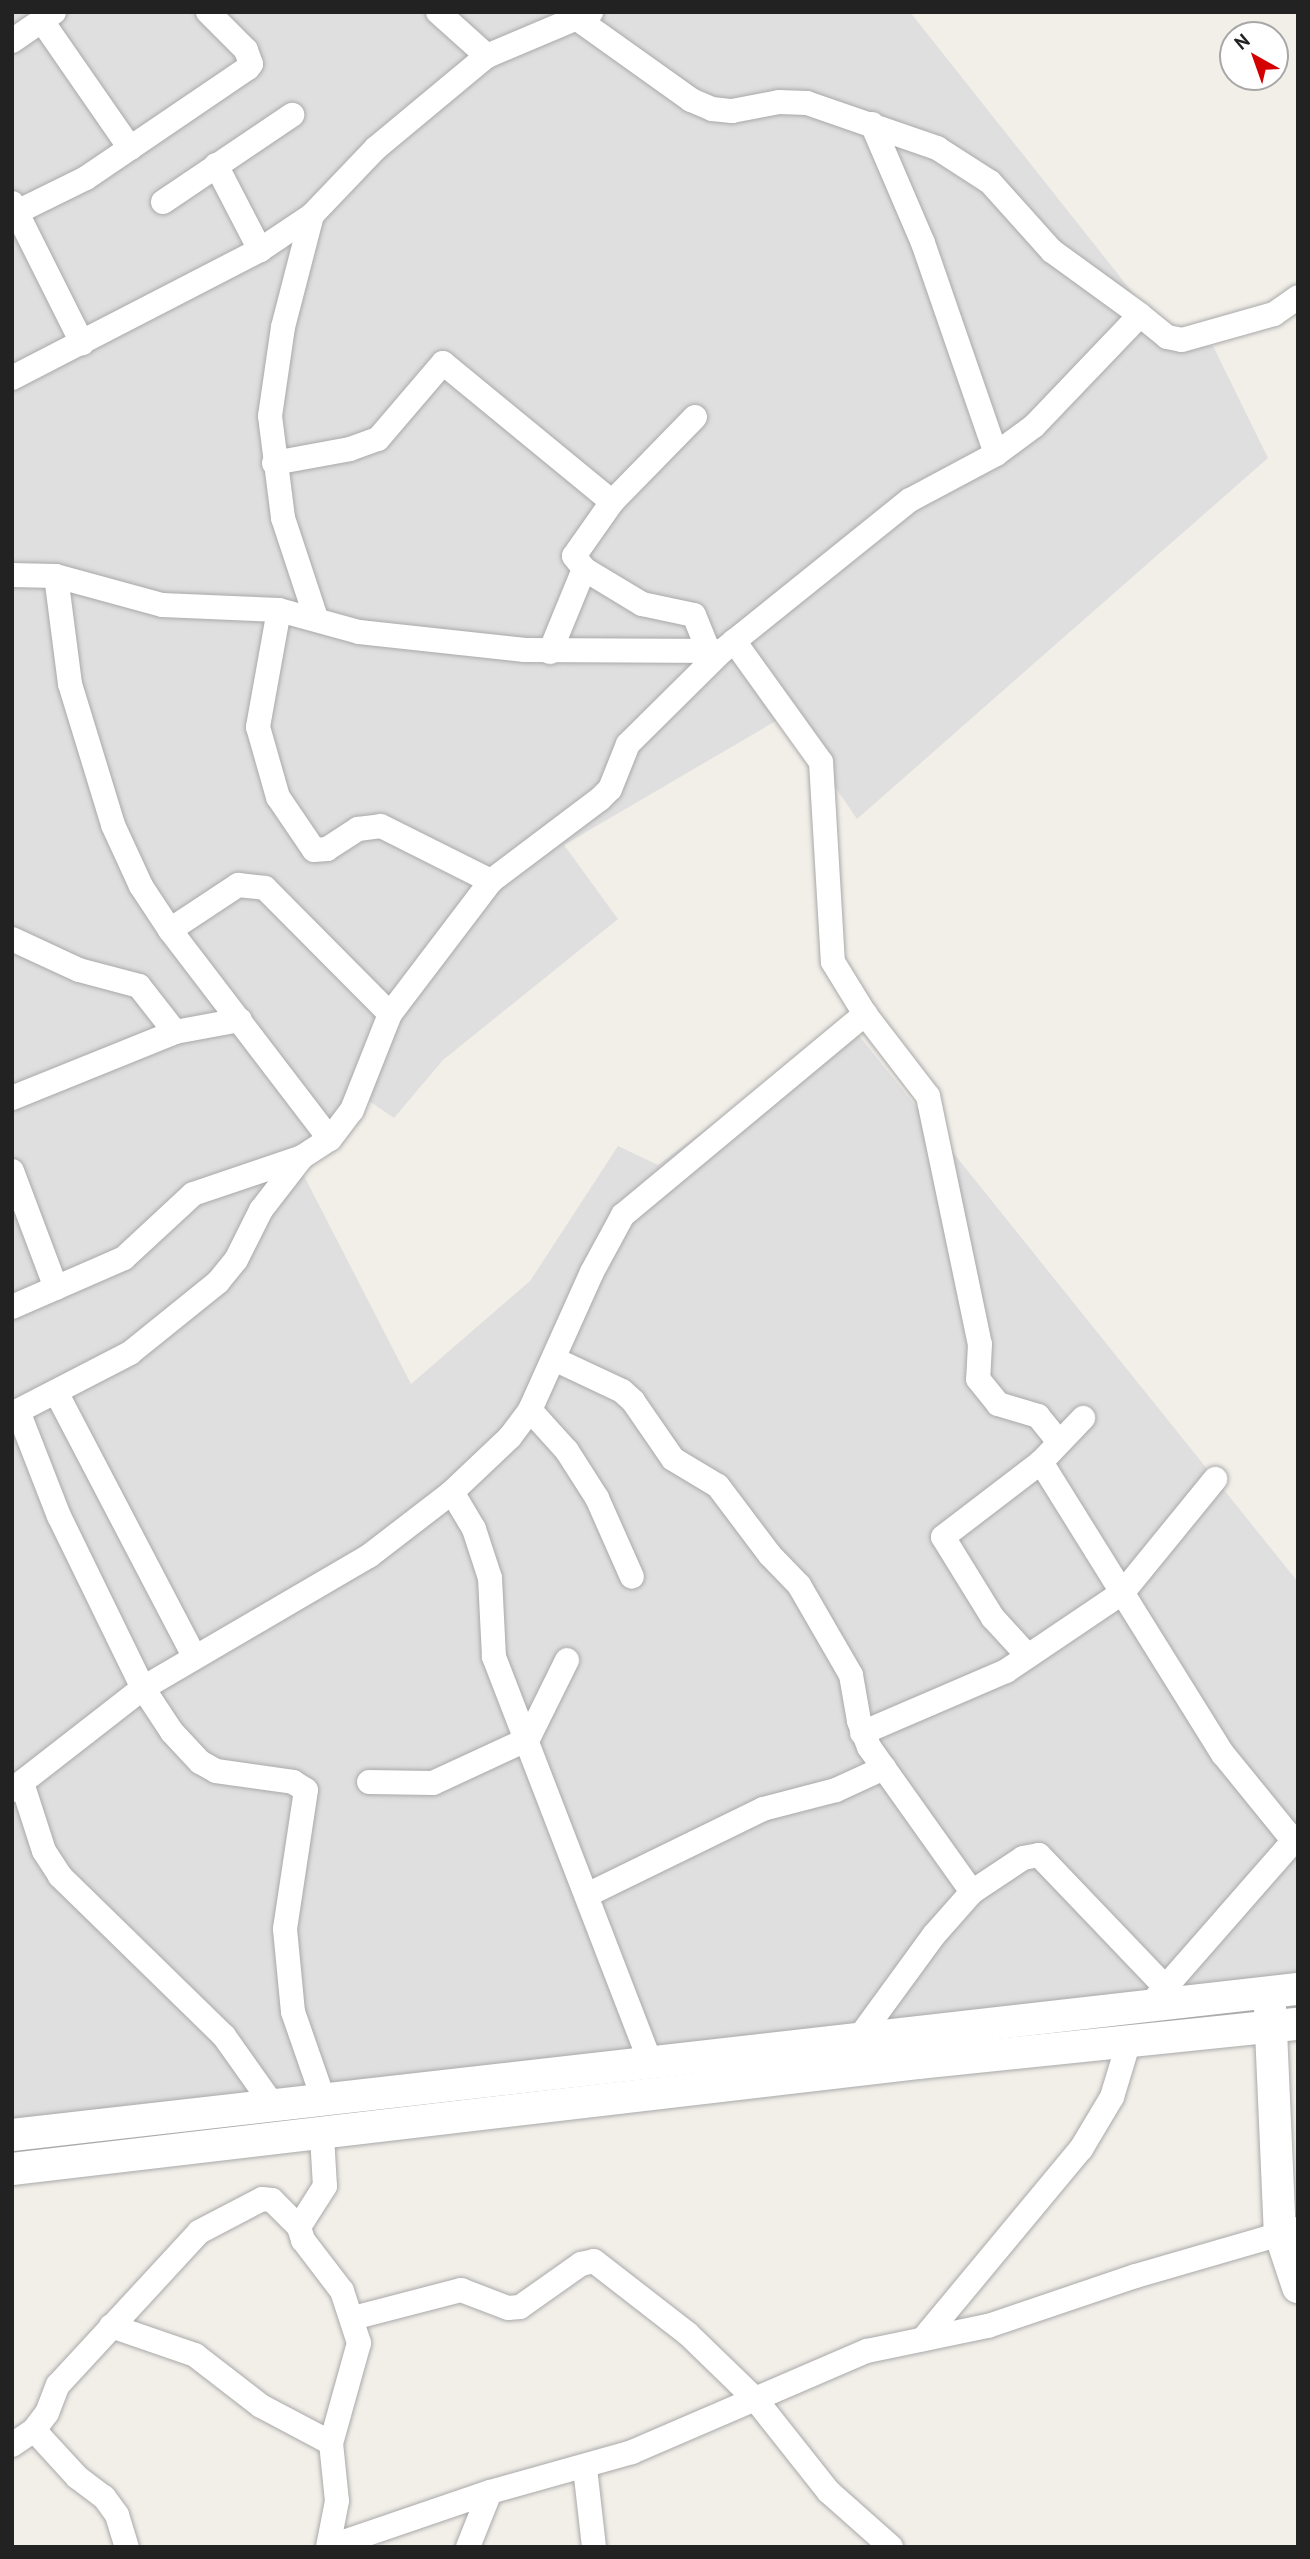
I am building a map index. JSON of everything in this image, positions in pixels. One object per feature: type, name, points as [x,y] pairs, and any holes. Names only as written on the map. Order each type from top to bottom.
[{"type":"street","points":[[82,343],[15,207],[86,178],[196,107],[251,64],[246,50],[208,12]]},
{"type":"street","points":[[438,12],[487,56]]},
{"type":"street","points":[[12,378],[260,250],[312,215],[376,148],[487,56],[585,16],[691,100],[712,108],[732,111],[779,102],[807,103],[937,148],[970,167],[1052,251],[1167,337],[1182,340],[1274,314],[1298,297]]},
{"type":"street","points":[[12,41],[48,17],[130,148]]},
{"type":"street","points":[[163,202],[292,115]]},
{"type":"street","points":[[872,124],[923,243],[996,454]]},
{"type":"street","points":[[216,166],[260,250]]},
{"type":"street","points":[[312,215],[275,370],[270,416],[283,518],[316,618]]},
{"type":"street","points":[[12,1307],[124,1258],[193,1194],[302,1157],[330,1139],[352,1110],[390,1014],[491,881],[610,789],[628,744],[721,647],[910,500],[996,454],[1063,400],[1093,360],[1140,316]]},
{"type":"street","points":[[274,463],[350,449],[377,439],[443,363],[612,502]]},
{"type":"street","points":[[695,417],[612,502],[574,552],[575,561],[654,610],[694,615],[821,762],[833,961],[865,1013],[928,1096],[980,1345],[978,1379],[998,1404],[1038,1416],[1059,1442]]},
{"type":"street","points":[[550,652],[584,569]]},
{"type":"street","points":[[12,575],[56,576],[162,605],[279,610],[359,632],[550,652],[721,647]]},
{"type":"street","points":[[56,576],[70,684],[110,815],[141,886],[170,930],[330,1139]]},
{"type":"street","points":[[279,610],[258,727],[278,797],[314,850],[327,849],[358,829],[381,826],[491,881]]},
{"type":"street","points":[[170,930],[238,885],[265,888],[390,1014]]},
{"type":"street","points":[[12,939],[79,970],[139,986],[175,1032]]},
{"type":"street","points":[[275,2108],[224,2036],[60,1876],[44,1851],[17,1786],[143,1688],[369,1556],[452,1492],[510,1437],[530,1410],[623,1215],[865,1013]]},
{"type":"street","points":[[12,1098],[175,1032],[240,1020]]},
{"type":"street","points":[[302,1157],[261,1210],[236,1260],[218,1282],[130,1353],[15,1413],[49,1494],[143,1688],[172,1732],[200,1762],[216,1772],[292,1783],[306,1790],[285,1928],[293,2011],[324,2101]]},
{"type":"street","points":[[12,1171],[56,1289]]},
{"type":"street","points":[[554,1359],[622,1391],[673,1459],[708,1477],[728,1497],[807,1597],[851,1675],[862,1733],[972,1892]]},
{"type":"street","points":[[56,1392],[194,1656]]},
{"type":"street","points":[[530,1410],[567,1451],[597,1498],[632,1577]]},
{"type":"street","points":[[1028,1656],[993,1618],[943,1537],[1041,1462],[1083,1418]]},
{"type":"street","points":[[1041,1462],[1223,1754],[1296,1838],[1157,1997]]},
{"type":"street","points":[[862,1733],[982,1683],[1028,1656],[1123,1592],[1215,1479]]},
{"type":"street","points":[[452,1492],[481,1547],[490,1578],[494,1657],[528,1739],[651,2063]]},
{"type":"street","points":[[369,1782],[433,1783],[528,1739],[567,1660]]},
{"type":"street","points":[[587,1895],[762,1809],[836,1790],[884,1768]]},
{"type":"street","points":[[861,2035],[933,1935],[972,1892],[1023,1858],[1040,1855],[1157,1997]]},
{"type":"street","points":[[12,2135],[275,2108],[651,2063],[1157,1997],[1283,1991],[1289,2231],[1298,2287]]},
{"type":"street","points":[[12,2169],[322,2136],[1129,2041],[1285,2026]]},
{"type":"street","points":[[923,2339],[1087,2140],[1112,2097],[1129,2041]]},
{"type":"street","points":[[299,2228],[325,2186],[322,2136]]},
{"type":"street","points":[[12,2445],[34,2430],[47,2413],[58,2385],[199,2232],[262,2199],[271,2200],[299,2228],[303,2240],[342,2291],[359,2343],[331,2443],[337,2501],[328,2547],[490,2492],[585,2468],[757,2400],[836,2362],[923,2339],[988,2326],[1289,2231]]},
{"type":"street","points":[[353,2318],[461,2290],[508,2308],[520,2307],[580,2264],[594,2261],[666,2313],[757,2400],[829,2493],[891,2547]]},
{"type":"street","points":[[111,2326],[195,2354],[261,2406],[331,2443]]},
{"type":"street","points":[[34,2430],[77,2477],[104,2497],[117,2515],[127,2547]]},
{"type":"street","points":[[585,2468],[594,2547]]},
{"type":"street","points":[[468,2547],[490,2492]]},
{"type":"shaded area","points":[[12,12],[910,12],[1171,341],[1213,346],[1268,458],[857,819],[786,715],[564,845],[618,919],[443,1060],[394,1118],[356,1092],[302,1172],[411,1384],[530,1281],[618,1146],[658,1165],[848,1022],[1298,1582],[1298,1973],[12,2124]]}]
